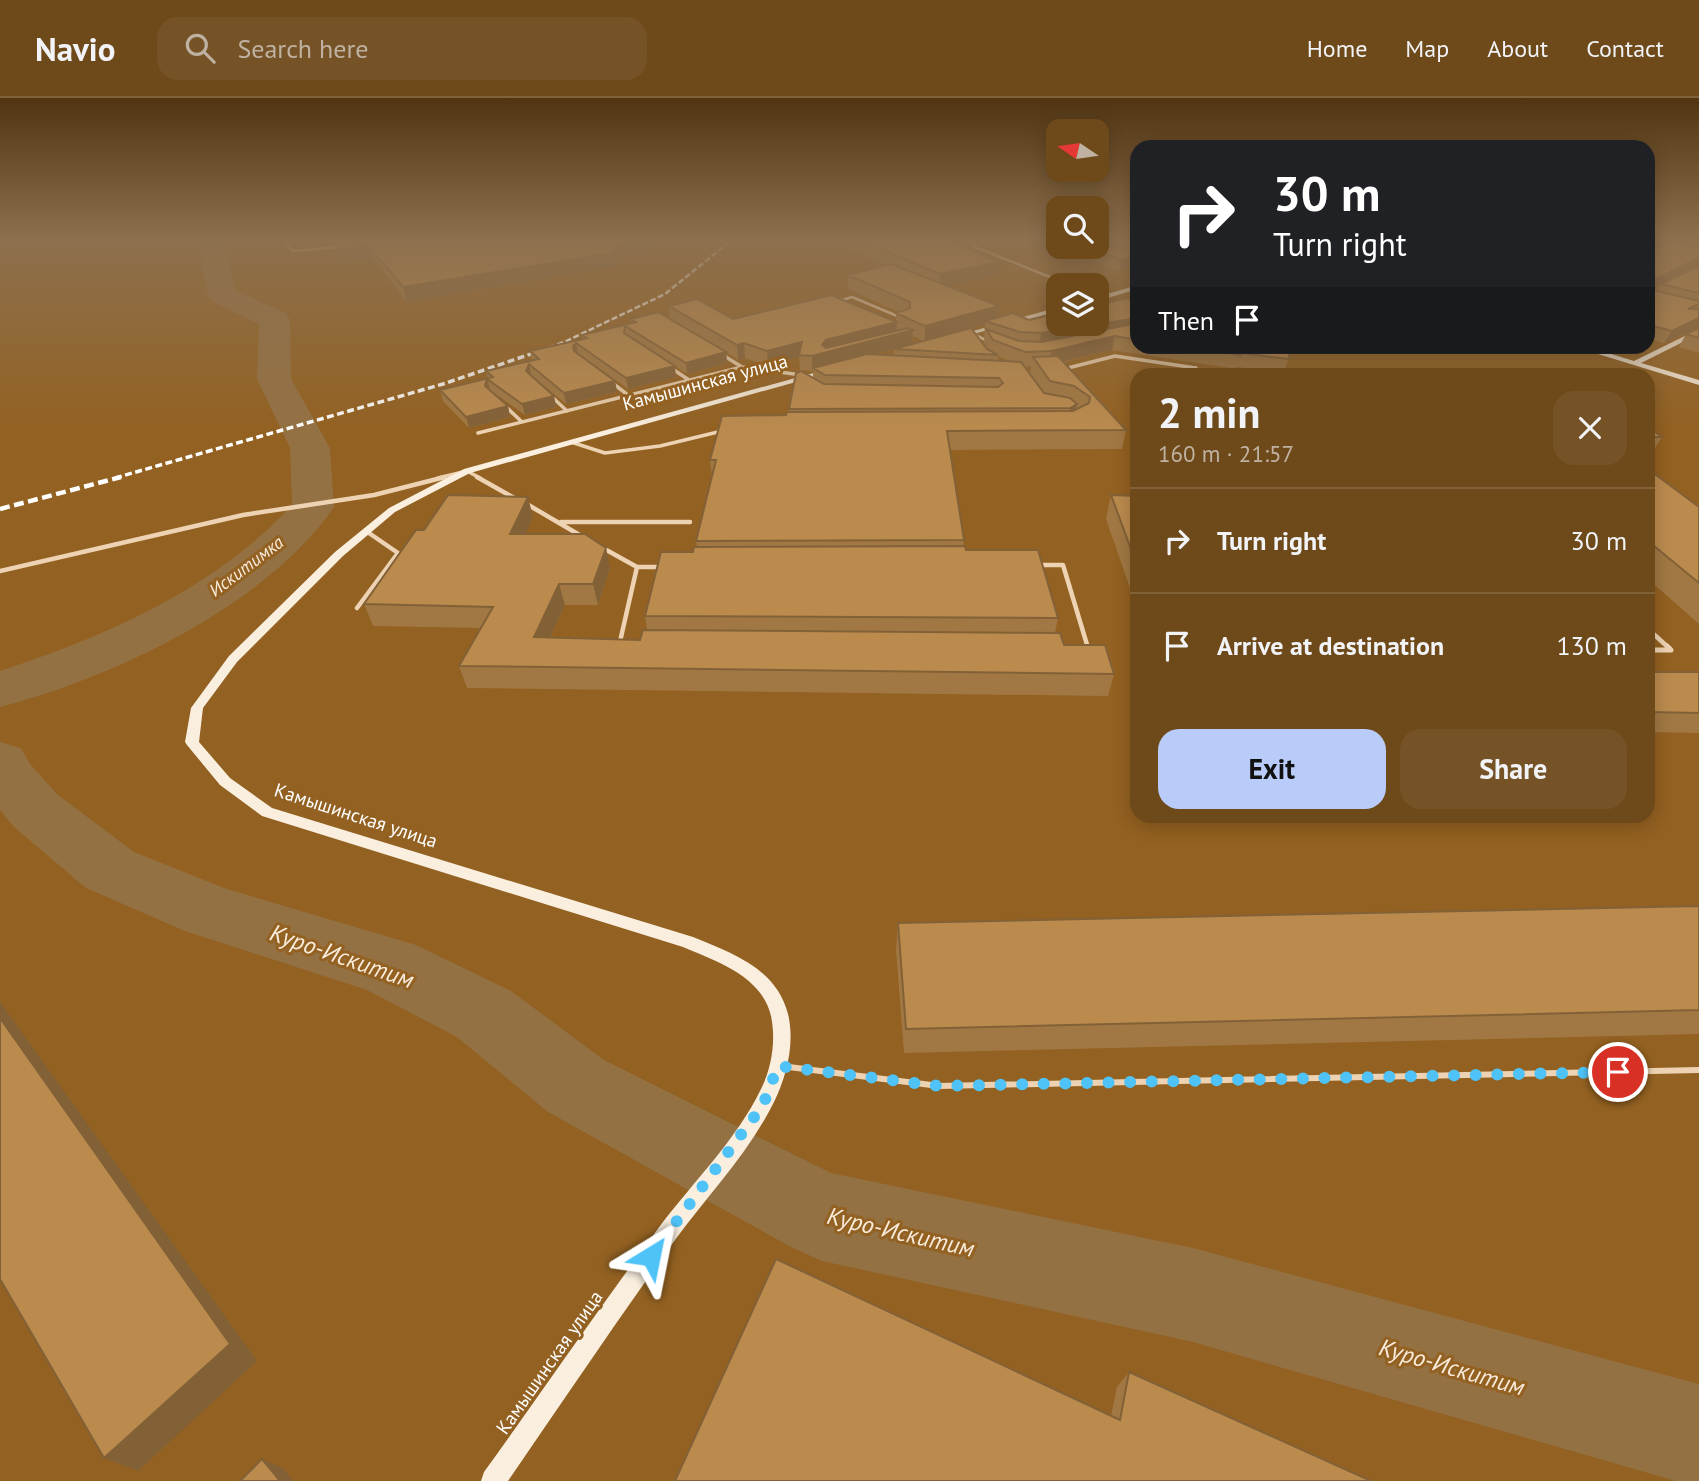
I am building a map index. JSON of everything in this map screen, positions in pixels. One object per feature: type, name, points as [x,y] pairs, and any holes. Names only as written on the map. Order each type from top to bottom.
[{"type":"street","points":[[936,343],[974,337],[1046,313]]},
{"type":"street","points":[[1655,353],[1699,331]]},
{"type":"street","points":[[1603,354],[1650,368]]},
{"type":"street","points":[[1634,363],[1652,354]]},
{"type":"street","name":"Камышинская улица","points":[[493,1481],[667,1233],[763,1105],[778,1066],[782,1035],[776,1003],[762,983],[735,963],[687,942],[267,812],[233,790],[210,769],[192,742],[197,708],[233,659],[339,554],[392,510],[467,471],[809,381],[838,369]]},
{"type":"street","points":[[1655,369],[1699,383]]},
{"type":"lane","points":[[832,304],[841,309]]},
{"type":"lane","points":[[866,304],[907,320],[896,324]]},
{"type":"lane","points":[[974,337],[992,342]]},
{"type":"lane","points":[[719,353],[742,367],[809,381]]},
{"type":"lane","points":[[1056,370],[1115,356],[1196,368]]},
{"type":"lane","points":[[669,366],[689,380]]},
{"type":"lane","points":[[478,433],[742,367]]},
{"type":"lane","points":[[608,380],[628,396]]},
{"type":"lane","points":[[541,387],[568,411]]},
{"type":"lane","points":[[501,403],[522,422]]},
{"type":"lane","points":[[571,442],[605,453],[660,446],[724,430]]},
{"type":"lane","points":[[0,571],[243,515],[374,495],[467,471],[637,567],[664,567]]},
{"type":"lane","points":[[558,522],[690,522]]},
{"type":"lane","points":[[357,608],[398,553],[366,531]]},
{"type":"lane","points":[[1035,565],[1063,565],[1090,649],[1076,649]]},
{"type":"lane","points":[[632,648],[619,648],[637,567]]},
{"type":"lane","points":[[1655,635],[1671,650],[1655,650]]},
{"type":"lane","points":[[778,1066],[939,1086],[1699,1070]]},
{"type":"building","points":[[705,304],[733,319],[796,304],[852,304],[897,322],[826,340],[822,345],[826,348],[908,328],[913,330],[812,356],[799,355],[802,342],[767,351],[744,343],[737,345],[669,306]]},
{"type":"building","points":[[910,304],[993,304],[999,306],[925,326],[896,313],[910,308]]},
{"type":"building","points":[[1109,304],[1130,304],[1130,319],[1109,322]]},
{"type":"building","points":[[1655,304],[1699,304],[1688,309],[1699,309],[1699,318],[1672,331],[1655,327]]},
{"type":"building","points":[[658,312],[726,352],[686,363],[625,326],[624,333],[675,366],[626,378],[576,343],[573,346],[574,351],[615,381],[564,393],[529,364],[526,371],[554,396],[522,404],[487,379],[485,386],[508,406],[466,417],[440,390],[493,377],[486,371],[539,359],[530,351],[587,338],[582,335],[636,322],[631,319]]},
{"type":"building","points":[[1013,313],[1029,320],[1046,316],[1046,332],[1020,332],[985,321]]},
{"type":"building","points":[[1130,325],[1130,339],[1115,336],[1051,351],[1025,352],[993,340],[986,329],[1019,341],[1042,342],[1072,336],[1109,336],[1109,329]]},
{"type":"building","points":[[971,328],[987,349],[998,355],[894,349]]},
{"type":"building","points":[[1699,328],[1699,338],[1686,334]]},
{"type":"building","points":[[867,354],[1021,362],[1044,393],[1070,398],[1077,404],[1070,408],[789,409],[796,373],[801,371],[824,384],[998,387],[1003,383],[999,378],[825,375],[813,368]]},
{"type":"building","points":[[1249,354],[1290,354],[1288,359]]},
{"type":"building","points":[[1058,356],[1126,430],[947,431],[964,540],[696,541],[716,460],[710,460],[722,416],[786,415],[787,412],[1073,411],[1089,403],[1090,397],[1074,386],[1050,381],[1033,357]]},
{"type":"building","points":[[1655,474],[1699,507],[1699,583],[1655,547]]},
{"type":"building","points":[[448,495],[528,497],[510,534],[585,534],[606,548],[593,584],[559,584],[534,637],[640,640],[643,630],[1060,633],[1064,645],[1105,645],[1114,674],[459,666],[493,607],[364,604],[416,530],[424,530]]},
{"type":"building","points":[[1111,495],[1130,496],[1130,546]]},
{"type":"building","points":[[965,546],[966,550],[1038,550],[1058,618],[645,616],[661,552],[693,552],[694,547]]},
{"type":"building","points":[[1655,672],[1699,672],[1699,713],[1655,712]]},
{"type":"building","points":[[1699,906],[1699,1010],[906,1029],[898,923]]},
{"type":"building","points":[[0,1018],[230,1344],[104,1458],[0,1279]]},
{"type":"building","points":[[776,1259],[1120,1420],[1129,1372],[1371,1481],[675,1481]]},
{"type":"building","points":[[262,1459],[280,1481],[240,1481]]},
{"type":"waterway","name":"Искитимка","points":[[0,690],[108,649],[178,615],[212,595],[273,550],[313,507],[310,448],[274,379],[275,320],[239,304]]},
{"type":"waterway","name":"Куро-Искитим","points":[[0,762],[3,772],[36,811],[110,870],[209,911],[390,967],[484,1014],[576,1086],[822,1216],[1193,1295],[1699,1436]]},
{"type":"railway","points":[[560,344],[645,304]]},
{"type":"railway","points":[[115,478],[443,384],[560,344]]},
{"type":"railway","points":[[0,509],[121,477]]},
{"type":"route","points":[[651,1256],[763,1105],[778,1066],[881,1081],[939,1086],[1618,1072]]}]
